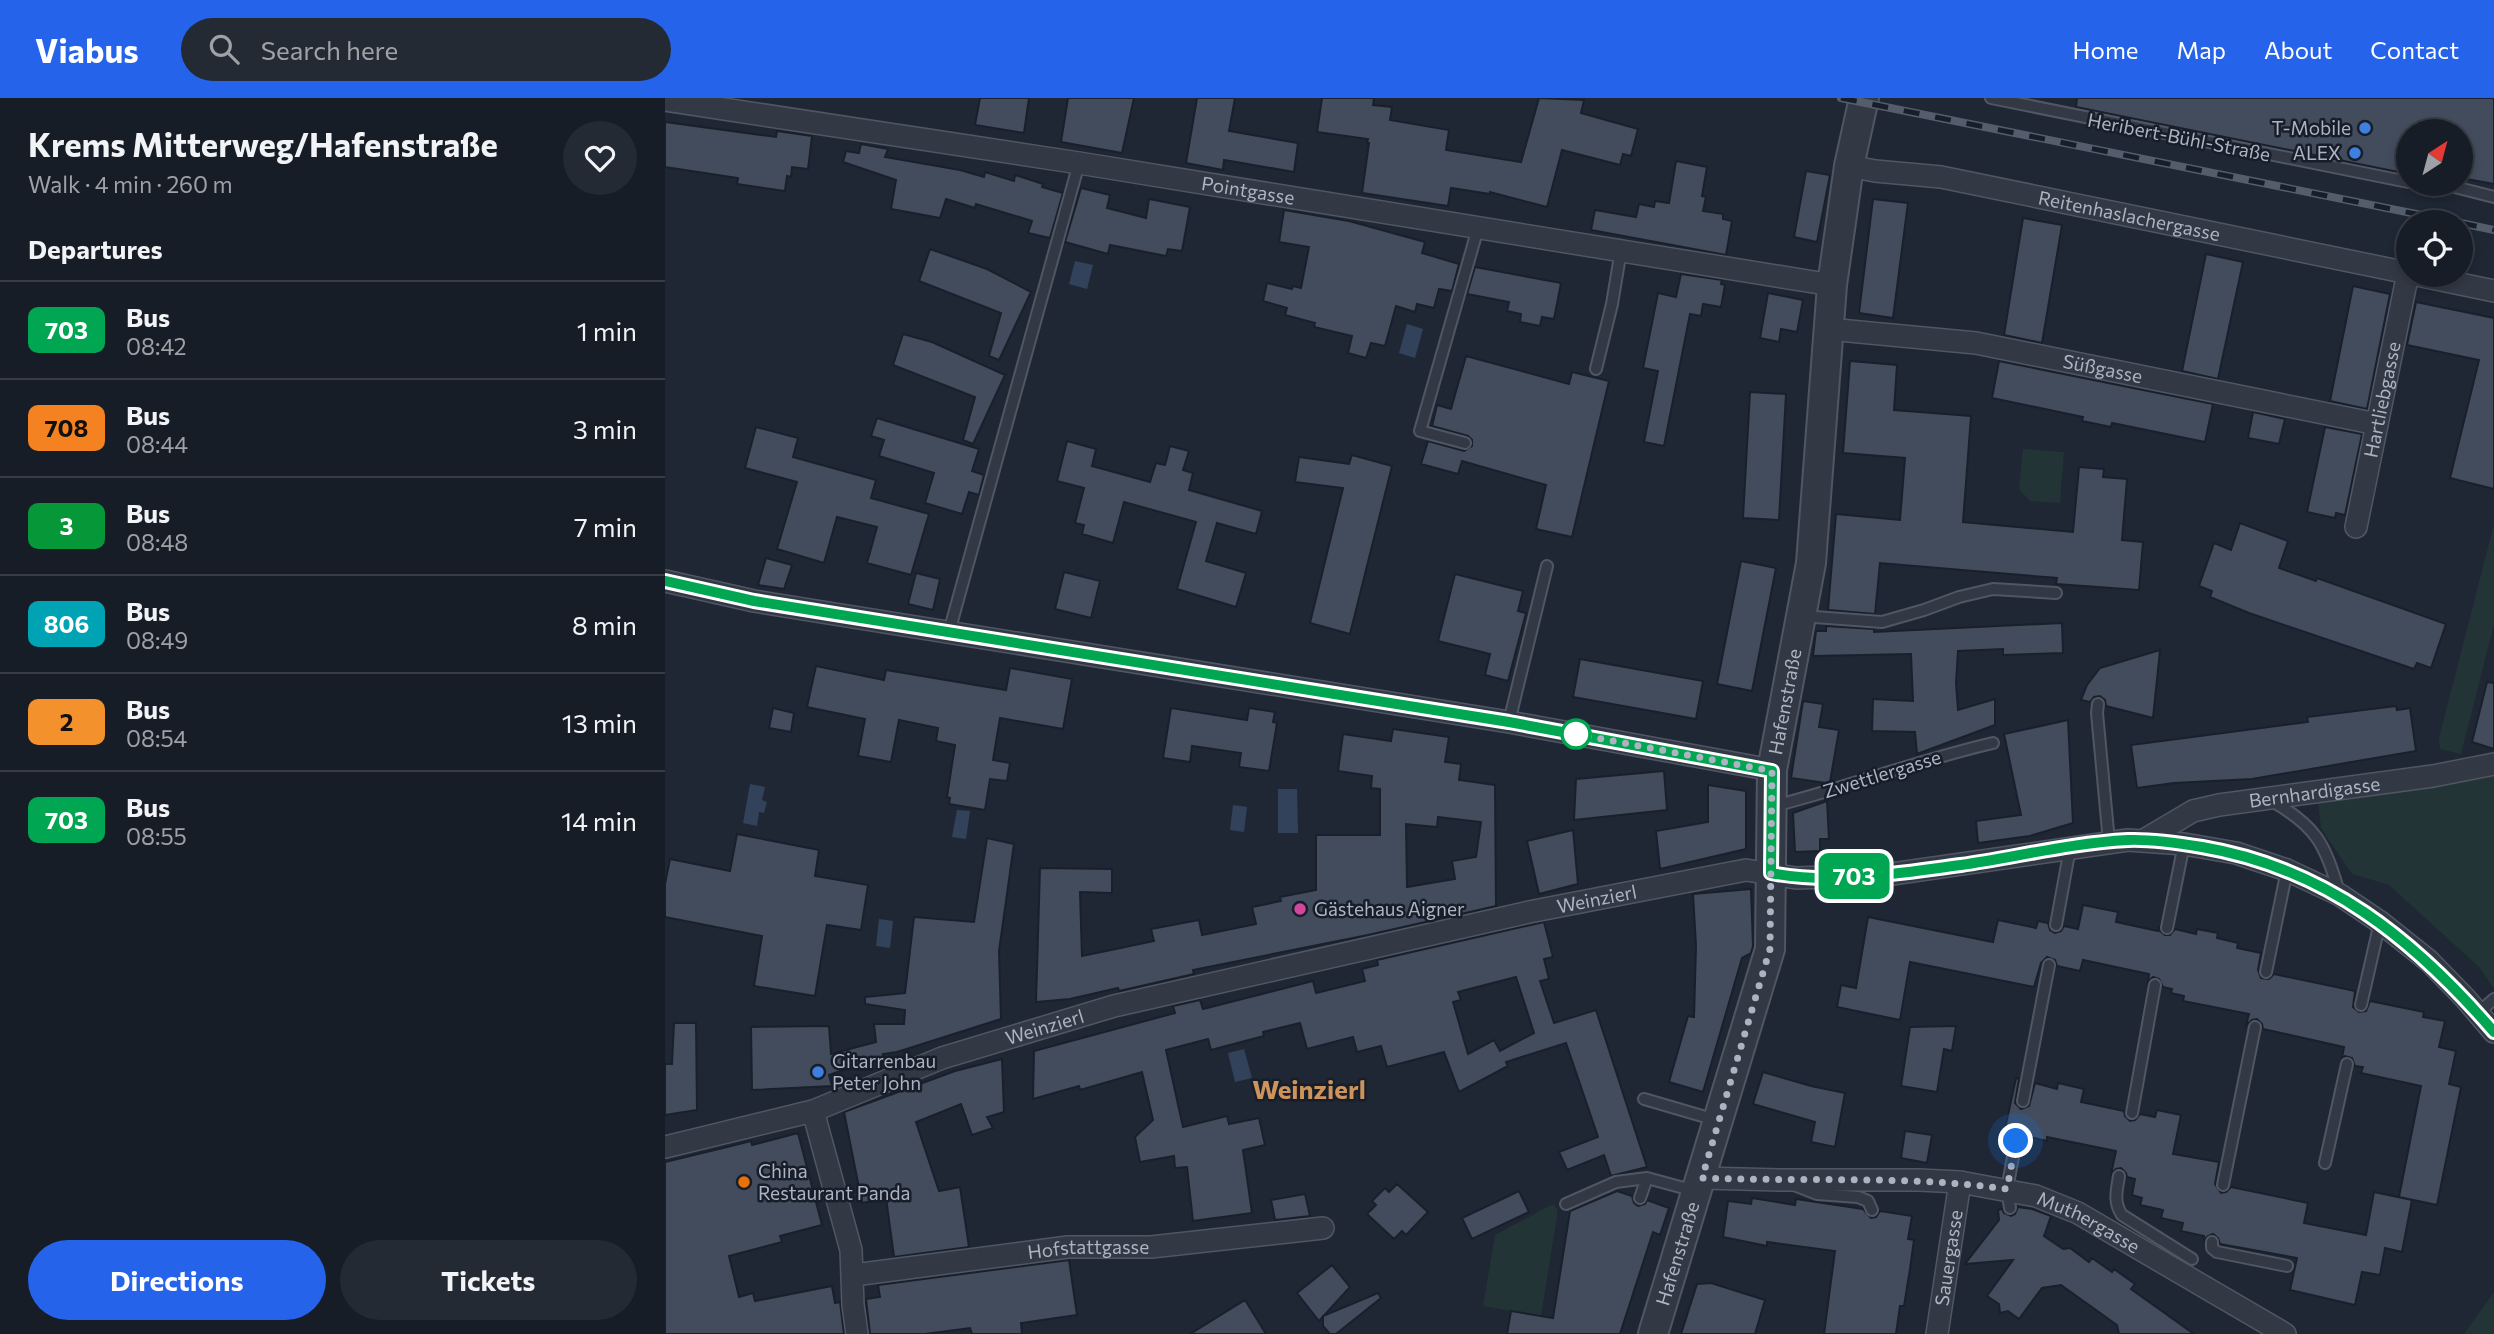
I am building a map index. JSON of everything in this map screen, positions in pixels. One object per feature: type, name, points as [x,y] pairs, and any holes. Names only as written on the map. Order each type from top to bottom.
[{"type":"street","name":"Hafenstraße","points":[[1653,1334],[1770,949],[1772,771],[1811,563],[1832,285],[1849,166],[1864,98]]},
{"type":"street","name":"Pointgasse","points":[[665,100],[1079,163],[1832,285]]},
{"type":"street","name":"Reitenhaslachergasse","points":[[1849,166],[1941,177],[2396,271]]},
{"type":"street","name":"Hartliebgasse","points":[[2355,527],[2405,287]]},
{"type":"street","points":[[2473,287],[2494,291]]},
{"type":"street","name":"Süßgasse","points":[[1828,329],[1976,343],[2377,424]]},
{"type":"street","points":[[665,581],[754,601],[1509,722],[1772,771]]},
{"type":"street","name":"Bernhardigasse","points":[[2144,840],[2193,811],[2219,805],[2433,776],[2494,764]]},
{"type":"street","name":"Weinzierl","points":[[665,1147],[813,1111],[942,1058],[1114,1006],[1529,912],[1746,870],[1802,878],[1885,875],[2109,842],[2144,840],[2236,853],[2287,870],[2340,895],[2380,922],[2429,961],[2494,1032]]},
{"type":"street","points":[[813,1111],[851,1250],[857,1334]]},
{"type":"street","name":"Muthergasse","points":[[1700,1185],[1782,1180],[1919,1180],[1960,1182],[2008,1199],[2036,1196],[2078,1213],[2285,1334]]},
{"type":"street","name":"Sauergasse","points":[[1937,1334],[1960,1182]]},
{"type":"street","name":"Hofstattgasse","points":[[853,1275],[1068,1247],[1151,1247],[1323,1227]]},
{"type":"lane","name":"Heribert-Bühl-Straße","points":[[1991,98],[2128,122],[2396,179]]},
{"type":"lane","points":[[949,632],[1079,163]]},
{"type":"lane","points":[[2473,192],[2494,197]]},
{"type":"lane","points":[[1465,443],[1420,431],[1478,228]]},
{"type":"lane","points":[[1596,369],[1612,304],[1621,250]]},
{"type":"lane","points":[[1509,722],[1547,566]]},
{"type":"lane","points":[[1801,616],[1882,622],[1993,589],[2056,593]]},
{"type":"lane","points":[[2098,704],[2109,842]]},
{"type":"lane","name":"Zwettlergasse","points":[[1772,806],[1834,791],[1950,753],[1993,743]]},
{"type":"lane","points":[[2268,799],[2293,813],[2316,834],[2328,856],[2340,895]]},
{"type":"lane","points":[[2167,928],[2184,844]]},
{"type":"lane","points":[[2056,925],[2070,848]]},
{"type":"lane","points":[[2266,972],[2287,870]]},
{"type":"lane","points":[[2361,1004],[2380,922]]},
{"type":"lane","points":[[2023,1101],[2049,965]]},
{"type":"lane","points":[[2132,1113],[2155,985]]},
{"type":"lane","points":[[2478,1013],[2494,999]]},
{"type":"lane","points":[[2223,1185],[2255,1027]]},
{"type":"lane","points":[[2326,1163],[2347,1064]]},
{"type":"lane","points":[[1644,1099],[1719,1121]]},
{"type":"lane","points":[[2008,1199],[2016,1141]]},
{"type":"lane","points":[[2119,1175],[2115,1197],[2116,1207],[2122,1215],[2192,1259]]},
{"type":"lane","points":[[1566,1204],[1616,1182],[1647,1178],[1700,1185]]},
{"type":"lane","points":[[1640,1198],[1647,1178]]},
{"type":"lane","points":[[1782,1180],[1817,1194],[1858,1197],[1868,1201],[1872,1210]]},
{"type":"lane","points":[[2212,1242],[2217,1252],[2287,1266]]},
{"type":"shaded area","points":[[2023,449],[2064,452],[2060,503],[2030,501],[2019,489]]},
{"type":"shaded area","points":[[2494,524],[2494,625],[2461,754],[2440,749],[2439,738]]},
{"type":"shaded area","points":[[2494,770],[2494,989],[2480,968],[2389,885],[2352,874],[2321,828],[2318,800]]},
{"type":"shaded area","points":[[1553,1204],[1558,1210],[1541,1316],[1483,1306],[1495,1235]]},
{"type":"shaded area","points":[[2494,1292],[2494,1334],[2464,1334]]},
{"type":"water","points":[[1075,261],[1093,265],[1087,289],[1069,284]]},
{"type":"water","points":[[1407,324],[1423,329],[1415,358],[1399,353]]},
{"type":"water","points":[[750,784],[765,787],[762,800],[767,802],[764,813],[759,812],[757,826],[743,823]]},
{"type":"water","points":[[1278,789],[1297,789],[1298,833],[1278,833]]},
{"type":"water","points":[[1233,805],[1247,807],[1244,832],[1230,830]]},
{"type":"water","points":[[957,810],[970,811],[966,839],[952,837]]},
{"type":"water","points":[[879,919],[893,921],[890,948],[876,946]]},
{"type":"water","points":[[1244,1049],[1252,1078],[1235,1082],[1228,1053]]},
{"type":"building","points":[[980,98],[1029,98],[1024,133],[975,125]]},
{"type":"building","points":[[1068,98],[1134,98],[1122,153],[1061,142]]},
{"type":"building","points":[[1197,98],[1235,98],[1229,131],[1298,143],[1294,172],[1224,160],[1223,170],[1186,163]]},
{"type":"building","points":[[1322,98],[1374,98],[1373,105],[1392,107],[1390,120],[1449,130],[1446,150],[1521,162],[1539,98],[1584,100],[1581,113],[1638,129],[1631,156],[1623,154],[1620,165],[1562,150],[1547,207],[1490,192],[1451,188],[1448,206],[1362,193],[1368,139],[1317,132]]},
{"type":"building","name":"ALEX","points":[[2077,98],[2494,98],[2494,184],[2473,180],[2473,119],[2396,119],[2396,172],[2076,107]]},
{"type":"building","points":[[665,122],[776,137],[777,131],[812,136],[808,169],[792,167],[791,177],[787,176],[785,191],[737,184],[738,178],[665,167]]},
{"type":"building","points":[[861,144],[888,149],[885,157],[960,170],[984,177],[985,172],[1014,181],[1015,175],[1063,193],[1050,238],[1028,233],[1032,221],[976,204],[975,208],[946,199],[940,218],[891,209],[896,180],[843,162],[846,151],[859,153]]},
{"type":"building","points":[[1676,161],[1707,167],[1702,196],[1706,197],[1703,211],[1723,214],[1723,219],[1732,221],[1726,255],[1591,230],[1595,210],[1636,217],[1639,204],[1654,207],[1655,201],[1669,203]]},
{"type":"building","points":[[1806,171],[1830,175],[1817,242],[1794,237]]},
{"type":"building","points":[[1081,188],[1110,195],[1107,208],[1146,218],[1149,199],[1190,207],[1182,251],[1168,249],[1166,256],[1110,245],[1108,254],[1065,242]]},
{"type":"building","points":[[1873,199],[1908,203],[1893,318],[1859,313]]},
{"type":"building","points":[[1284,210],[1349,221],[1425,242],[1422,253],[1459,264],[1452,291],[1439,289],[1434,308],[1417,304],[1415,312],[1396,306],[1385,346],[1371,343],[1366,358],[1348,353],[1352,336],[1314,327],[1315,323],[1285,315],[1287,308],[1263,301],[1267,283],[1292,289],[1293,286],[1301,288],[1309,247],[1279,242]]},
{"type":"building","points":[[2023,218],[2062,225],[2042,343],[2004,335]]},
{"type":"building","points":[[930,249],[987,269],[1031,292],[999,360],[989,356],[1001,313],[919,281]]},
{"type":"building","points":[[2206,254],[2243,262],[2218,379],[2182,371]]},
{"type":"building","points":[[1475,267],[1561,283],[1554,319],[1542,317],[1540,326],[1520,322],[1521,314],[1507,311],[1509,302],[1467,294]]},
{"type":"building","points":[[1681,274],[1722,280],[1721,284],[1725,285],[1721,307],[1703,304],[1701,316],[1690,314],[1664,446],[1644,442],[1658,371],[1643,368],[1658,293],[1676,297]]},
{"type":"building","points":[[2353,286],[2390,294],[2367,409],[2330,401]]},
{"type":"building","points":[[1768,293],[1803,300],[1797,332],[1781,329],[1779,342],[1760,338]]},
{"type":"building","points":[[2416,302],[2494,318],[2494,489],[2450,478],[2479,360],[2407,345]]},
{"type":"building","points":[[903,334],[932,342],[1005,375],[973,444],[963,440],[975,397],[893,365]]},
{"type":"building","points":[[1466,356],[1569,384],[1572,372],[1609,381],[1572,537],[1536,529],[1546,485],[1462,461],[1458,474],[1421,464],[1428,441],[1464,451],[1472,446],[1472,440],[1468,436],[1432,426],[1437,405],[1451,409]]},
{"type":"building","points":[[1850,361],[1897,365],[1894,410],[1971,416],[1963,522],[2073,532],[2079,467],[2104,469],[2103,477],[2127,479],[2122,540],[2143,542],[2139,590],[2056,584],[2057,578],[1880,563],[1875,614],[1828,610],[1836,514],[1900,520],[1905,458],[1843,453]]},
{"type":"building","points":[[1999,361],[2213,404],[2205,442],[2112,423],[2111,427],[2082,421],[2083,417],[1992,398]]},
{"type":"building","points":[[1750,392],[1786,394],[1779,520],[1743,518]]},
{"type":"building","points":[[2253,412],[2285,419],[2279,444],[2248,438]]},
{"type":"building","points":[[877,418],[979,449],[972,471],[984,475],[979,495],[969,492],[962,514],[925,503],[934,473],[879,456],[884,440],[871,436]]},
{"type":"building","points":[[756,427],[798,438],[793,457],[876,480],[871,498],[929,514],[911,575],[867,563],[877,527],[837,517],[824,563],[777,549],[797,482],[745,468]]},
{"type":"building","points":[[2325,427],[2362,434],[2345,515],[2336,513],[2335,518],[2307,512]]},
{"type":"building","points":[[1067,441],[1096,449],[1092,466],[1150,482],[1156,463],[1165,465],[1170,446],[1189,451],[1183,470],[1193,473],[1189,490],[1262,511],[1256,534],[1217,523],[1206,561],[1246,573],[1236,607],[1177,589],[1196,522],[1124,502],[1113,543],[1082,534],[1084,525],[1075,523],[1084,488],[1057,481]]},
{"type":"building","points":[[1352,455],[1392,466],[1350,634],[1310,623],[1343,488],[1295,482],[1299,457],[1349,464]]},
{"type":"building","points":[[2240,523],[2288,541],[2279,568],[2316,581],[2317,578],[2446,624],[2431,668],[2417,663],[2414,669],[2249,613],[2210,597],[2212,591],[2199,586],[2214,543],[2231,550]]},
{"type":"building","points":[[766,558],[792,565],[784,589],[758,585]]},
{"type":"building","points":[[1741,561],[1776,568],[1752,691],[1717,684]]},
{"type":"building","points":[[1064,572],[1100,581],[1091,618],[1055,609]]},
{"type":"building","points":[[916,573],[940,579],[933,610],[908,604]]},
{"type":"building","points":[[1455,574],[1523,591],[1518,611],[1526,613],[1508,681],[1485,675],[1490,654],[1438,641]]},
{"type":"building","points":[[2062,623],[2063,653],[2003,655],[2003,649],[1958,651],[1958,710],[1995,699],[1995,725],[1917,754],[1915,732],[1872,731],[1873,699],[1913,701],[1911,654],[1813,656],[1816,631],[1826,631],[1826,626],[1874,629],[1874,632]]},
{"type":"building","points":[[2160,650],[2153,718],[2106,706],[2105,700],[2100,696],[2094,697],[2090,702],[2081,700],[2087,685],[2100,668]]},
{"type":"building","points":[[1580,659],[1703,681],[1696,719],[1573,697]]},
{"type":"building","points":[[816,666],[884,680],[886,670],[1006,690],[1010,668],[1072,679],[1063,729],[1000,718],[993,760],[1010,763],[1007,781],[990,779],[985,810],[949,804],[950,798],[947,797],[955,745],[936,741],[938,728],[899,720],[891,762],[858,756],[865,719],[807,707]]},
{"type":"building","points":[[2487,682],[2494,683],[2494,749],[2472,742]]},
{"type":"building","points":[[1803,701],[1823,704],[1819,727],[1839,730],[1830,782],[1791,778]]},
{"type":"building","points":[[2396,706],[2397,710],[2410,708],[2416,751],[2252,779],[2137,788],[2131,745],[2308,722],[2307,717]]},
{"type":"building","points":[[773,708],[794,713],[791,732],[769,728]]},
{"type":"building","points":[[1171,708],[1247,720],[1249,708],[1275,712],[1273,722],[1277,723],[1269,771],[1239,767],[1241,753],[1192,746],[1190,762],[1163,758]]},
{"type":"building","points":[[2068,720],[2073,823],[2030,836],[1978,843],[1976,821],[2021,815],[2004,734]]},
{"type":"building","points":[[1393,729],[1449,737],[1445,762],[1461,764],[1459,780],[1495,785],[1496,906],[1193,970],[1194,974],[1119,991],[1118,988],[1070,999],[1036,1002],[1040,868],[1112,869],[1112,893],[1080,892],[1082,956],[1154,941],[1151,929],[1199,920],[1202,935],[1256,924],[1252,907],[1281,901],[1280,897],[1316,890],[1316,835],[1380,835],[1380,789],[1371,788],[1372,776],[1338,771],[1343,734],[1391,741]],"holes":[[[1438,817],[1481,822],[1476,857],[1452,861],[1455,879],[1407,887],[1406,824],[1437,827]]]},
{"type":"building","points":[[1664,771],[1667,810],[1574,820],[1576,779]]},
{"type":"building","points":[[1708,785],[1746,791],[1746,849],[1660,869],[1656,831],[1708,822]]},
{"type":"building","points":[[1827,801],[1829,839],[1820,839],[1820,851],[1795,852],[1793,813]]},
{"type":"building","points":[[1573,830],[1578,884],[1539,894],[1527,841]]},
{"type":"building","points":[[737,834],[819,850],[815,876],[868,885],[861,930],[827,925],[815,996],[754,986],[762,936],[665,917],[665,884],[670,859],[730,871]]},
{"type":"building","points":[[987,838],[1014,844],[999,951],[1001,1019],[883,1054],[884,1056],[829,1075],[832,1086],[752,1090],[751,1027],[829,1026],[831,1054],[876,1042],[874,1024],[904,1024],[905,1010],[865,1004],[865,997],[905,993],[914,917],[974,922]]},
{"type":"building","points":[[1751,889],[1753,946],[1751,953],[1742,958],[1703,1092],[1669,1082],[1688,1016],[1694,1017],[1696,946],[1693,894]]},
{"type":"building","points":[[2083,905],[2118,912],[2116,922],[2158,931],[2159,926],[2165,935],[2170,935],[2175,929],[2196,934],[2197,929],[2218,933],[2217,938],[2238,943],[2237,948],[2261,953],[2258,970],[2261,978],[2269,979],[2274,974],[2355,991],[2353,1007],[2359,1012],[2366,1011],[2370,1001],[2424,1012],[2423,1017],[2445,1021],[2439,1047],[2456,1051],[2449,1084],[2461,1087],[2437,1205],[2399,1197],[2421,1086],[2361,1073],[2363,1067],[2355,1066],[2352,1058],[2342,1058],[2344,1047],[2263,1029],[2257,1019],[2246,1025],[2249,1014],[2183,1001],[2184,996],[2171,993],[2172,989],[2163,987],[2159,979],[2153,977],[2148,982],[2149,974],[2083,960],[2080,971],[2057,966],[2055,960],[2047,957],[2041,963],[2034,987],[1910,962],[1900,1020],[1837,1007],[1841,985],[1856,988],[1868,917],[1993,942],[1998,920],[2036,928],[2038,921],[2048,923],[2050,930],[2055,933],[2061,931],[2064,926],[2078,929]]},
{"type":"building","points":[[1544,922],[1553,957],[1544,959],[1549,979],[1540,981],[1554,1023],[1596,1010],[1647,1167],[1611,1176],[1604,1155],[1567,1170],[1559,1152],[1598,1137],[1566,1043],[1506,1062],[1508,1066],[1459,1092],[1444,1052],[1387,1067],[1381,1046],[1357,1052],[1353,1037],[1307,1049],[1300,1023],[1263,1032],[1264,1036],[1211,1050],[1208,1039],[1166,1050],[1183,1127],[1227,1116],[1229,1124],[1259,1118],[1265,1145],[1243,1150],[1252,1213],[1193,1221],[1187,1167],[1175,1168],[1174,1156],[1140,1162],[1135,1137],[1153,1120],[1142,1072],[1080,1090],[1079,1086],[1033,1099],[1034,1051],[1175,1013],[1173,1006],[1200,1000],[1203,1009],[1313,981],[1316,993],[1365,981],[1362,969],[1378,965],[1377,960]],"holes":[[[1516,977],[1534,1033],[1500,1051],[1494,1040],[1468,1054],[1453,1002],[1461,1000],[1458,992]]]},
{"type":"building","points":[[674,1023],[696,1023],[697,1110],[665,1115],[665,1064],[672,1064]]},
{"type":"building","points":[[1956,1026],[1952,1051],[1944,1049],[1937,1092],[1901,1086],[1910,1027]]},
{"type":"building","points":[[1002,1059],[1004,1112],[987,1117],[993,1128],[972,1135],[961,1104],[916,1122],[939,1191],[960,1187],[969,1247],[894,1257],[886,1198],[862,1203],[844,1112],[955,1071]]},
{"type":"building","points":[[1763,1072],[1845,1093],[1835,1147],[1811,1142],[1815,1122],[1753,1104]]},
{"type":"building","points":[[2016,1078],[2019,1079],[2015,1103],[2021,1109],[2029,1106],[2035,1083],[2057,1089],[2058,1083],[2084,1089],[2081,1102],[2124,1111],[2130,1121],[2140,1114],[2155,1117],[2157,1110],[2181,1115],[2173,1154],[2219,1162],[2215,1184],[2221,1193],[2231,1187],[2308,1203],[2304,1223],[2366,1235],[2374,1192],[2412,1200],[2402,1252],[2385,1248],[2380,1275],[2362,1272],[2355,1305],[2290,1290],[2297,1258],[2220,1244],[2213,1234],[2204,1240],[2204,1236],[2181,1231],[2183,1223],[2161,1218],[2163,1210],[2140,1205],[2142,1198],[2132,1195],[2135,1179],[2127,1177],[2121,1168],[2111,1174],[2116,1151],[2047,1137],[2047,1141],[2025,1136],[2024,1143],[2022,1136],[2017,1133],[2008,1139],[2003,1138]]},
{"type":"building","points":[[1905,1131],[1932,1135],[1927,1163],[1901,1158]]},
{"type":"building","points":[[798,1133],[822,1225],[780,1236],[782,1242],[729,1256],[739,1297],[753,1293],[755,1301],[832,1286],[835,1303],[840,1302],[844,1334],[665,1334],[665,1162],[751,1141],[752,1145]]},
{"type":"building","points":[[1397,1184],[1428,1212],[1406,1235],[1402,1231],[1394,1239],[1367,1214],[1376,1205],[1372,1201],[1385,1188],[1389,1192]]},
{"type":"building","points":[[1519,1191],[1529,1212],[1472,1239],[1462,1218]]},
{"type":"building","points":[[1617,1191],[1632,1196],[1638,1206],[1645,1204],[1647,1200],[1669,1208],[1660,1235],[1653,1232],[1620,1334],[1507,1334],[1511,1311],[1553,1318],[1570,1211]]},
{"type":"building","points":[[1305,1194],[1310,1216],[1275,1220],[1271,1200]]},
{"type":"building","points":[[1752,1198],[1795,1205],[1796,1199],[1863,1209],[1871,1218],[1876,1217],[1880,1211],[1912,1216],[1908,1239],[1914,1240],[1904,1306],[1900,1306],[1896,1334],[1824,1334],[1835,1251],[1767,1242],[1767,1246],[1723,1237],[1728,1201],[1751,1204]]},
{"type":"building","points":[[2018,1207],[2051,1216],[2044,1236],[2063,1249],[2070,1248],[2089,1262],[2092,1258],[2112,1272],[2114,1269],[2135,1284],[2131,1289],[2194,1334],[2119,1334],[2117,1325],[2061,1285],[2042,1288],[2019,1319],[2008,1311],[2000,1313],[1999,1304],[1987,1296],[2013,1260],[1965,1264],[1999,1220],[1998,1210],[2002,1209],[2011,1216]]},
{"type":"building","points":[[1069,1260],[1077,1315],[1021,1323],[1022,1334],[972,1334],[970,1328],[925,1334],[870,1334],[866,1299],[880,1297],[878,1285]]},
{"type":"building","points":[[1332,1265],[1350,1287],[1319,1321],[1297,1293]]},
{"type":"building","points":[[1711,1283],[1765,1300],[1755,1334],[1681,1334],[1697,1284]]},
{"type":"building","points":[[1378,1293],[1381,1298],[1336,1334],[1330,1334],[1323,1326],[1323,1316]]},
{"type":"building","points":[[1245,1300],[1266,1334],[1190,1334]]},
{"type":"railway","points":[[1841,98],[2396,210]]},
{"type":"railway","points":[[2473,226],[2494,230]]},
{"type":"bus line","name":"703","points":[[665,581],[754,601],[1509,722],[1772,771],[1771,873],[1796,878],[1885,875],[2128,840],[2184,844],[2236,853],[2287,870],[2340,895],[2380,922],[2429,961],[2494,1032]]},
{"type":"place","name":"T-Mobile","points":[[2365,128]]},
{"type":"place","name":"ALEX","points":[[2355,153]]},
{"type":"place","name":"Gästehaus Aigner","points":[[1300,909]]},
{"type":"place","name":"Gitarrenbau Peter John","points":[[818,1072]]},
{"type":"place","name":"China Restaurant Panda","points":[[744,1182]]},
{"type":"district","name":"Weinzierl","points":[[1309,1090]]},
{"type":"route","points":[[1576,734],[1772,771],[1770,949],[1702,1178],[1919,1180],[1960,1182],[2007,1189],[2016,1141]]}]
